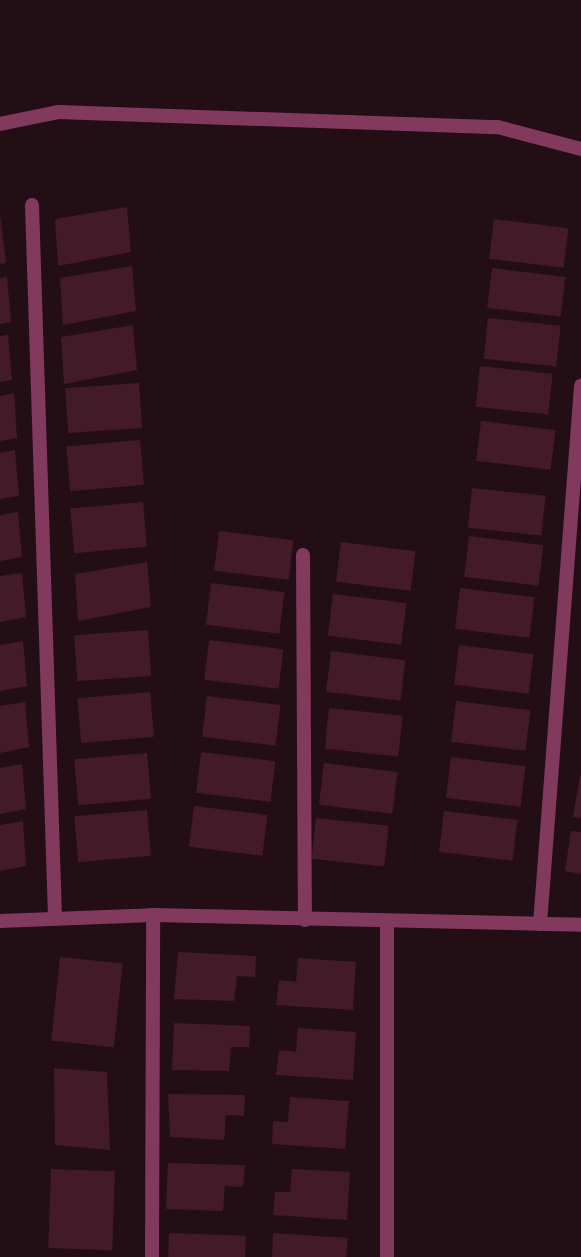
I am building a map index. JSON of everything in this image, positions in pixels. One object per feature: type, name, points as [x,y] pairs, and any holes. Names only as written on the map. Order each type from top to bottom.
[{"type":"street","points":[[0,124],[58,112],[498,127],[581,149]]},
{"type":"street","points":[[32,205],[55,918]]},
{"type":"street","points":[[540,924],[581,386]]},
{"type":"street","points":[[303,555],[305,920]]},
{"type":"street","points":[[152,1257],[153,915]]},
{"type":"street","points":[[0,921],[153,915],[387,923],[581,925]]},
{"type":"street","points":[[387,923],[387,1257]]},
{"type":"building","points":[[127,207],[131,252],[58,266],[55,219]]},
{"type":"building","points":[[0,215],[6,263],[0,264]]},
{"type":"building","points":[[494,219],[568,228],[564,268],[489,259]]},
{"type":"building","points":[[132,266],[136,311],[63,325],[60,278]]},
{"type":"building","points":[[492,268],[565,277],[561,317],[487,308]]},
{"type":"building","points":[[7,277],[11,322],[0,324],[0,278]]},
{"type":"building","points":[[488,318],[561,326],[556,366],[484,359]]},
{"type":"building","points":[[133,325],[137,370],[64,384],[61,337]]},
{"type":"building","points":[[8,335],[12,380],[0,382],[0,336]]},
{"type":"building","points":[[480,366],[553,374],[548,414],[476,407]]},
{"type":"building","points":[[139,383],[142,428],[68,433],[65,388]]},
{"type":"building","points":[[14,393],[17,438],[0,441],[0,396]]},
{"type":"building","points":[[481,421],[555,430],[551,470],[476,461]]},
{"type":"building","points":[[140,440],[144,485],[70,491],[66,446]]},
{"type":"building","points":[[15,450],[19,496],[0,499],[0,453]]},
{"type":"building","points":[[472,488],[546,496],[541,536],[468,528]]},
{"type":"building","points":[[143,502],[147,547],[74,553],[70,508]]},
{"type":"building","points":[[18,512],[22,557],[0,561],[0,515]]},
{"type":"building","points":[[219,531],[293,540],[289,580],[214,571]]},
{"type":"building","points":[[469,536],[543,545],[538,586],[464,577]]},
{"type":"building","points":[[341,542],[415,551],[411,591],[336,582]]},
{"type":"building","points":[[147,562],[151,607],[78,621],[75,574]]},
{"type":"building","points":[[22,573],[26,617],[0,622],[0,576]]},
{"type":"building","points":[[211,583],[284,592],[279,634],[206,625]]},
{"type":"building","points":[[460,588],[534,597],[529,638],[455,629]]},
{"type":"building","points":[[333,594],[406,603],[401,645],[328,636]]},
{"type":"building","points":[[148,630],[151,676],[77,681],[74,635]]},
{"type":"building","points":[[209,640],[283,649],[279,689],[204,680]]},
{"type":"building","points":[[23,641],[27,686],[0,691],[0,645]]},
{"type":"building","points":[[459,645],[533,654],[529,694],[454,685]]},
{"type":"building","points":[[331,651],[405,660],[400,701],[326,692]]},
{"type":"building","points":[[150,692],[154,737],[81,743],[77,698]]},
{"type":"building","points":[[207,696],[280,705],[275,746],[202,737]]},
{"type":"building","points":[[456,701],[530,710],[525,751],[451,742]]},
{"type":"building","points":[[25,702],[29,747],[0,753],[0,706]]},
{"type":"building","points":[[329,708],[403,716],[398,757],[325,749]]},
{"type":"building","points":[[201,752],[275,761],[270,802],[196,793]]},
{"type":"building","points":[[147,753],[151,799],[78,805],[74,759]]},
{"type":"building","points":[[451,757],[525,766],[520,807],[446,798]]},
{"type":"building","points":[[324,763],[397,772],[392,814],[319,805]]},
{"type":"building","points":[[22,764],[26,809],[0,814],[0,768]]},
{"type":"building","points":[[581,776],[581,818],[573,817]]},
{"type":"building","points":[[194,806],[267,815],[262,856],[189,847]]},
{"type":"building","points":[[147,810],[151,856],[78,862],[74,816]]},
{"type":"building","points":[[444,811],[517,820],[512,861],[439,852]]},
{"type":"building","points":[[316,818],[389,826],[384,866],[312,859]]},
{"type":"building","points":[[23,821],[26,866],[0,871],[0,825]]},
{"type":"building","points":[[571,831],[581,832],[581,874],[565,871]]},
{"type":"building","points":[[178,952],[256,956],[255,977],[237,976],[234,1001],[174,999]]},
{"type":"building","points":[[60,957],[123,964],[114,1047],[51,1041]]},
{"type":"building","points":[[298,958],[356,962],[353,1010],[276,1005],[279,980],[296,982]]},
{"type":"building","points":[[174,1023],[250,1026],[249,1047],[231,1047],[229,1071],[172,1070]]},
{"type":"building","points":[[298,1028],[356,1032],[353,1080],[276,1075],[279,1050],[296,1052]]},
{"type":"building","points":[[54,1068],[107,1072],[110,1150],[55,1145]]},
{"type":"building","points":[[168,1094],[245,1095],[244,1116],[226,1115],[224,1140],[170,1137]]},
{"type":"building","points":[[290,1097],[349,1101],[345,1149],[272,1144],[273,1121],[288,1122]]},
{"type":"building","points":[[168,1163],[245,1165],[243,1187],[225,1186],[223,1211],[166,1209]]},
{"type":"building","points":[[51,1169],[115,1171],[112,1250],[48,1248]]},
{"type":"building","points":[[292,1169],[350,1172],[347,1220],[273,1215],[275,1192],[290,1192]]},
{"type":"building","points":[[169,1233],[246,1236],[245,1257],[168,1257]]},
{"type":"building","points":[[273,1233],[348,1238],[346,1257],[272,1257]]}]
